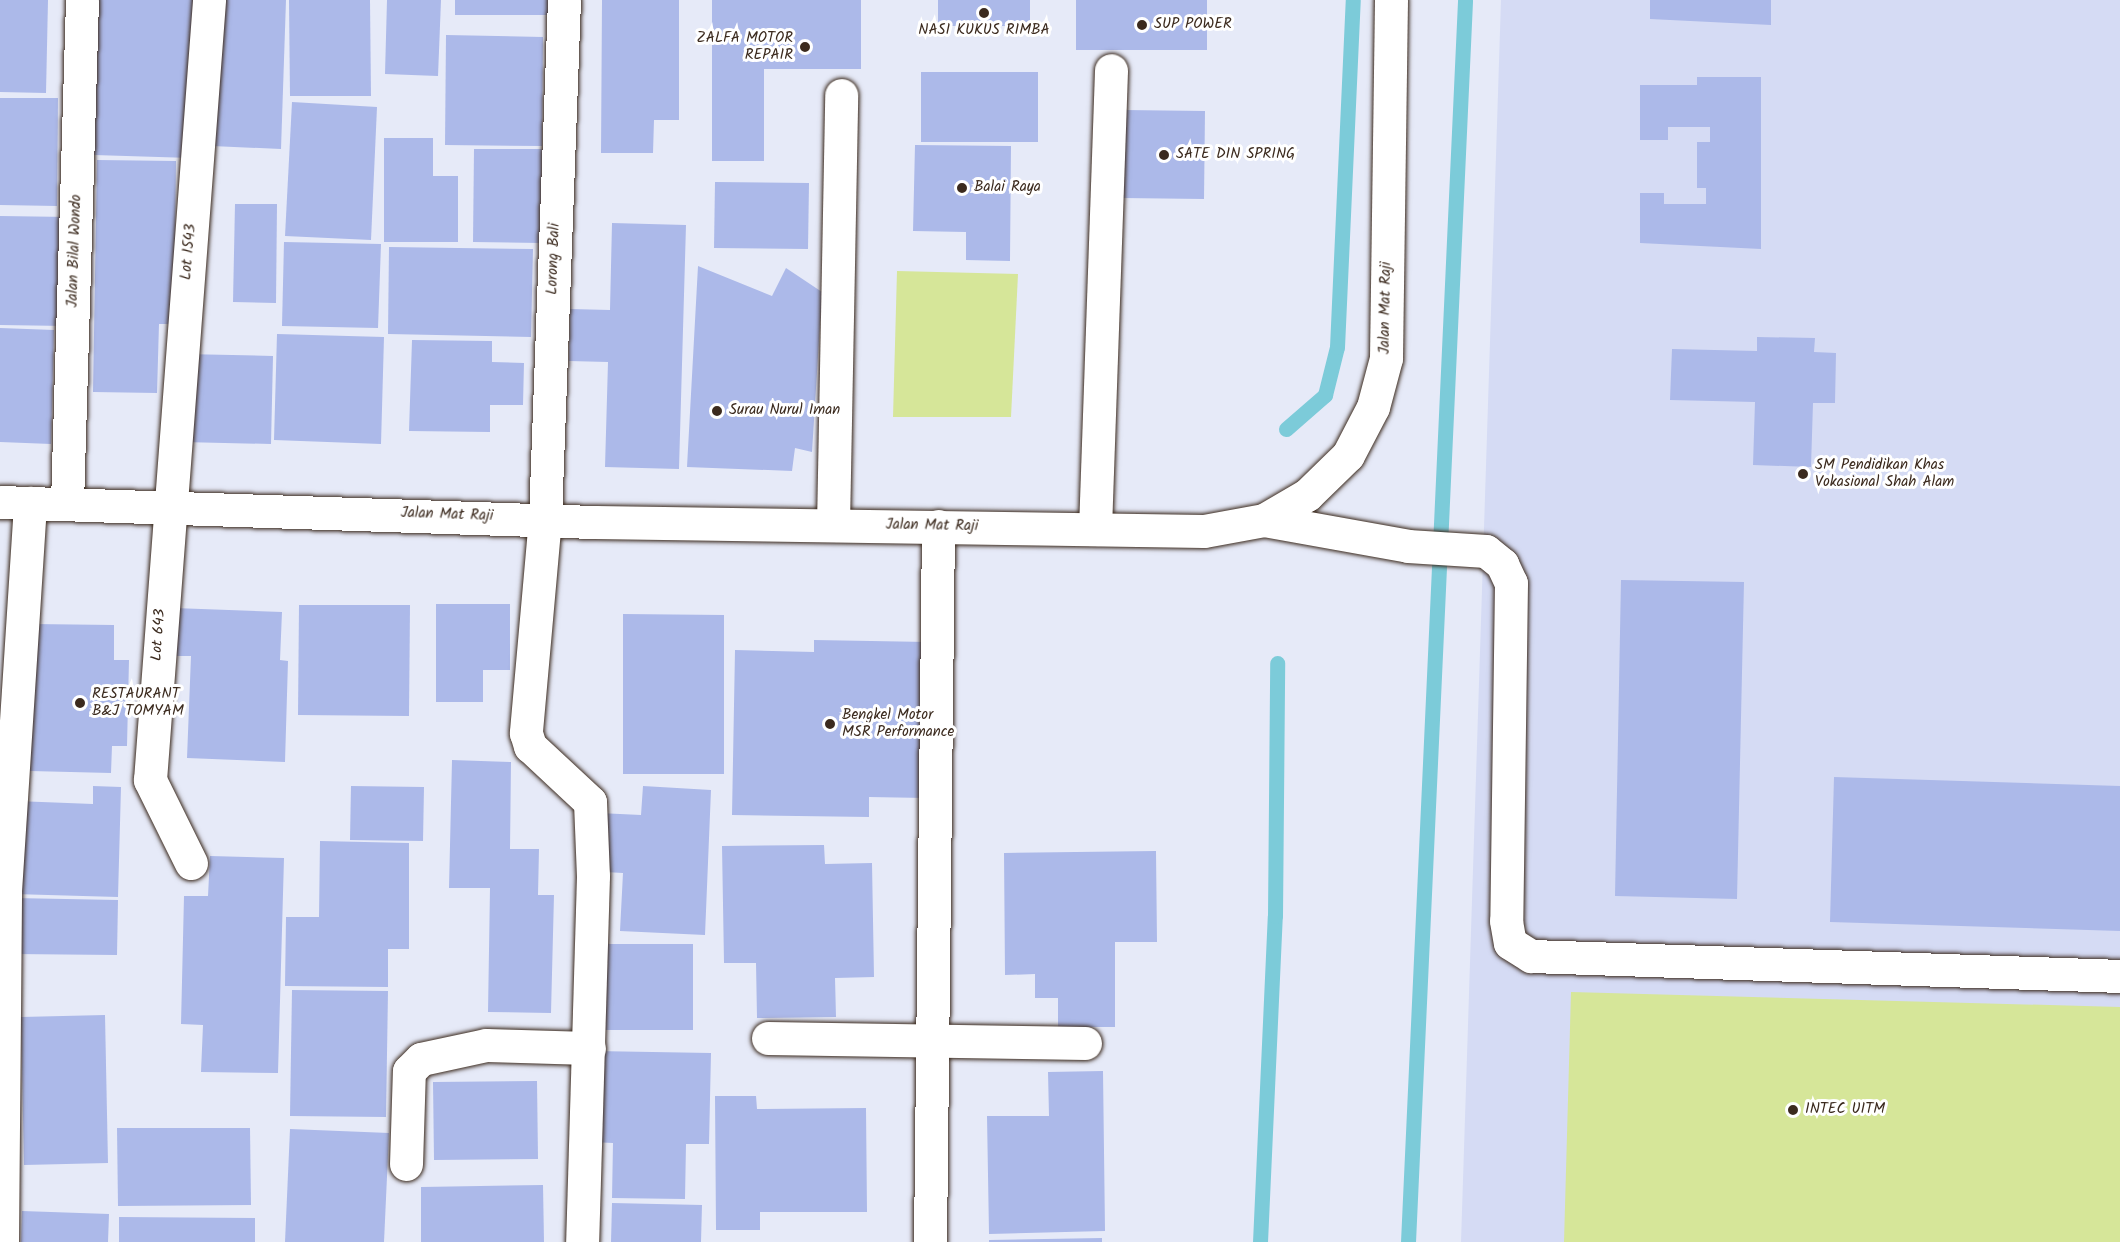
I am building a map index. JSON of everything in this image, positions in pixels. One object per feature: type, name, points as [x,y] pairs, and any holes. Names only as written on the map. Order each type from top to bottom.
[{"type":"street","name":"Jalan Bilal Wondo","points":[[67,502],[82,0]]},
{"type":"street","name":"Lot 1543","points":[[168,505],[209,0]]},
{"type":"street","name":"Lorong Bali","points":[[564,0],[545,518],[526,733],[530,747],[590,802],[593,876],[582,1242]]},
{"type":"street","name":"Jalan Mat Raji","points":[[2,1242],[5,891],[15,502],[545,518],[1204,531],[1264,520],[1307,495],[1348,455],[1373,407],[1386,358],[1391,0]]},
{"type":"street","points":[[1095,529],[1112,70]]},
{"type":"street","points":[[833,525],[841,95]]},
{"type":"street","name":"Lot 643","points":[[168,505],[150,780],[191,863]]},
{"type":"street","points":[[1264,520],[1408,546],[1486,551],[1502,564],[1511,583],[1506,921],[1510,943],[1531,956],[2120,976]]},
{"type":"street","points":[[930,1242],[938,526]]},
{"type":"street","points":[[768,1038],[1085,1043]]},
{"type":"street","points":[[406,1164],[409,1071],[421,1059],[486,1046],[589,1048]]},
{"type":"shaded area","name":"SM Pendidikan Khas Vokasional Shah Alam","points":[[1501,0],[2120,0],[2120,1242],[1461,1242]]},
{"type":"green space","points":[[897,271],[1018,274],[1011,417],[893,417]]},
{"type":"green space","name":"INTEC UITM","points":[[1571,992],[2120,1007],[2120,1242],[1564,1242]]},
{"type":"building","points":[[0,0],[48,0],[46,93],[0,92]]},
{"type":"building","points":[[99,0],[195,0],[191,158],[94,155]]},
{"type":"building","points":[[216,0],[286,0],[281,149],[212,146]]},
{"type":"building","points":[[289,0],[370,0],[371,96],[290,96]]},
{"type":"building","points":[[387,0],[441,0],[438,76],[385,74]]},
{"type":"building","points":[[455,0],[548,0],[548,15],[455,15]]},
{"type":"building","points":[[602,0],[679,0],[679,120],[654,120],[653,153],[601,153]]},
{"type":"building","points":[[712,0],[861,0],[861,69],[764,69],[764,161],[712,161]]},
{"type":"building","name":"NASI KUKUS RIMBA","points":[[938,0],[1030,0],[1030,26],[938,26]]},
{"type":"building","name":"SUP POWER","points":[[1076,0],[1207,0],[1207,50],[1076,50]]},
{"type":"building","points":[[1650,0],[1771,0],[1771,25],[1650,19]]},
{"type":"building","points":[[446,35],[543,37],[542,146],[445,145]]},
{"type":"building","points":[[921,72],[1038,72],[1038,142],[921,142]]},
{"type":"building","points":[[1697,77],[1761,77],[1761,249],[1640,243],[1640,193],[1664,193],[1664,204],[1706,204],[1706,188],[1697,188],[1697,142],[1710,142],[1710,127],[1668,127],[1668,140],[1640,140],[1640,85],[1697,85]]},
{"type":"building","points":[[0,98],[58,98],[57,206],[0,205]]},
{"type":"building","points":[[292,102],[377,107],[371,240],[285,236]]},
{"type":"building","name":"SATE DIN SPRING","points":[[1123,110],[1205,111],[1204,199],[1122,198]]},
{"type":"building","points":[[384,138],[433,138],[433,176],[458,176],[458,242],[384,242]]},
{"type":"building","name":"Balai Raya","points":[[915,145],[1011,146],[1010,261],[966,260],[966,232],[913,231]]},
{"type":"building","points":[[474,149],[542,149],[541,243],[473,242]]},
{"type":"building","points":[[97,160],[176,161],[174,324],[159,324],[157,393],[93,392]]},
{"type":"building","points":[[715,182],[809,183],[808,249],[714,248]]},
{"type":"building","points":[[235,204],[277,204],[276,303],[233,302]]},
{"type":"building","points":[[0,216],[69,217],[66,326],[0,325]]},
{"type":"building","points":[[612,223],[686,225],[679,469],[605,467],[608,362],[569,361],[570,309],[610,310]]},
{"type":"building","points":[[284,242],[381,244],[378,328],[282,326]]},
{"type":"building","points":[[389,247],[533,249],[531,337],[388,334]]},
{"type":"building","points":[[698,266],[772,296],[786,268],[822,292],[812,452],[795,448],[792,471],[687,467]]},
{"type":"building","points":[[0,328],[54,330],[51,444],[0,442]]},
{"type":"building","points":[[277,334],[384,337],[381,444],[274,440]]},
{"type":"building","points":[[1757,337],[1815,338],[1814,352],[1836,353],[1835,403],[1813,403],[1811,467],[1753,465],[1755,402],[1670,400],[1672,349],[1757,351]]},
{"type":"building","points":[[412,340],[492,341],[492,362],[524,363],[523,405],[490,405],[490,432],[409,431]]},
{"type":"building","points":[[184,354],[273,356],[271,444],[182,442]]},
{"type":"building","points":[[1621,580],[1744,582],[1737,899],[1615,896]]},
{"type":"building","points":[[436,604],[510,604],[510,670],[483,670],[483,702],[436,702]]},
{"type":"building","points":[[299,605],[410,605],[409,716],[298,715]]},
{"type":"building","points":[[174,608],[282,612],[280,660],[288,661],[285,762],[187,758],[191,656],[172,656]]},
{"type":"building","points":[[623,614],[724,615],[724,774],[623,774]]},
{"type":"building","name":"RESTAURANT B&J TOMYAM","points":[[33,624],[114,625],[114,660],[129,660],[127,746],[112,746],[111,773],[30,771]]},
{"type":"building","name":"Bengkel Motor MSR Performance","points":[[814,640],[928,642],[926,798],[869,797],[869,817],[732,815],[735,650],[814,652]]},
{"type":"building","points":[[452,760],[511,762],[510,849],[539,849],[538,895],[554,895],[551,1013],[488,1012],[490,888],[449,888]]},
{"type":"building","points":[[1834,777],[2120,786],[2120,931],[1830,922]]},
{"type":"building","points":[[93,786],[121,787],[118,897],[13,894],[16,801],[93,804]]},
{"type":"building","points":[[351,786],[424,787],[423,841],[350,840]]},
{"type":"building","points":[[643,786],[711,790],[705,935],[620,931],[623,873],[605,872],[599,813],[641,815]]},
{"type":"building","points":[[320,841],[409,843],[409,949],[388,949],[388,987],[285,986],[286,917],[319,917]]},
{"type":"building","points":[[824,845],[825,864],[872,863],[874,977],[835,978],[836,1017],[757,1018],[756,963],[724,963],[722,846]]},
{"type":"building","points":[[1156,851],[1157,942],[1115,942],[1115,1027],[1058,1027],[1058,998],[1035,998],[1035,974],[1005,975],[1004,853]]},
{"type":"building","points":[[210,856],[284,858],[278,1073],[201,1072],[203,1025],[181,1024],[184,896],[208,896]]},
{"type":"building","points":[[13,898],[118,900],[117,955],[13,954]]},
{"type":"building","points":[[599,944],[693,944],[693,1030],[599,1030]]},
{"type":"building","points":[[292,990],[388,991],[386,1117],[290,1116]]},
{"type":"building","points":[[105,1015],[108,1163],[24,1165],[21,1017]]},
{"type":"building","points":[[594,1051],[711,1053],[709,1144],[686,1144],[685,1199],[612,1198],[613,1143],[592,1142]]},
{"type":"building","points":[[1103,1071],[1105,1231],[989,1234],[987,1116],[1049,1116],[1048,1072]]},
{"type":"building","points":[[537,1081],[538,1159],[434,1160],[433,1082]]},
{"type":"building","points":[[715,1096],[756,1096],[757,1109],[866,1108],[867,1212],[760,1212],[760,1230],[716,1230]]},
{"type":"building","points":[[117,1128],[250,1128],[251,1205],[118,1206]]},
{"type":"building","points":[[290,1129],[389,1133],[384,1242],[285,1242]]},
{"type":"building","points":[[543,1185],[544,1242],[421,1242],[421,1187]]},
{"type":"building","points":[[612,1203],[702,1205],[701,1242],[611,1242]]},
{"type":"building","points":[[22,1211],[109,1214],[108,1242],[21,1242]]},
{"type":"building","points":[[119,1217],[255,1218],[255,1242],[119,1242]]},
{"type":"building","points":[[1102,1238],[1102,1242],[989,1242],[989,1240]]},
{"type":"waterway","points":[[1286,429],[1325,395],[1337,347],[1353,0]]},
{"type":"waterway","points":[[1408,1242],[1465,0]]},
{"type":"waterway","points":[[1260,1242],[1275,916],[1277,663]]},
{"type":"place","name":"NASI KUKUS RIMBA","points":[[984,13]]},
{"type":"place","name":"SUP POWER","points":[[1142,25]]},
{"type":"place","name":"ZALFA MOTOR REPAIR","points":[[805,47]]},
{"type":"place","name":"SATE DIN SPRING","points":[[1164,155]]},
{"type":"place","name":"Balai Raya","points":[[962,188]]},
{"type":"place","name":"Surau Nurul Iman","points":[[717,411]]},
{"type":"place","name":"SM Pendidikan Khas Vokasional Shah Alam","points":[[1803,474]]},
{"type":"place","name":"RESTAURANT B&J TOMYAM","points":[[80,703]]},
{"type":"place","name":"Bengkel Motor MSR Performance","points":[[830,724]]},
{"type":"place","name":"INTEC UITM","points":[[1793,1110]]}]
